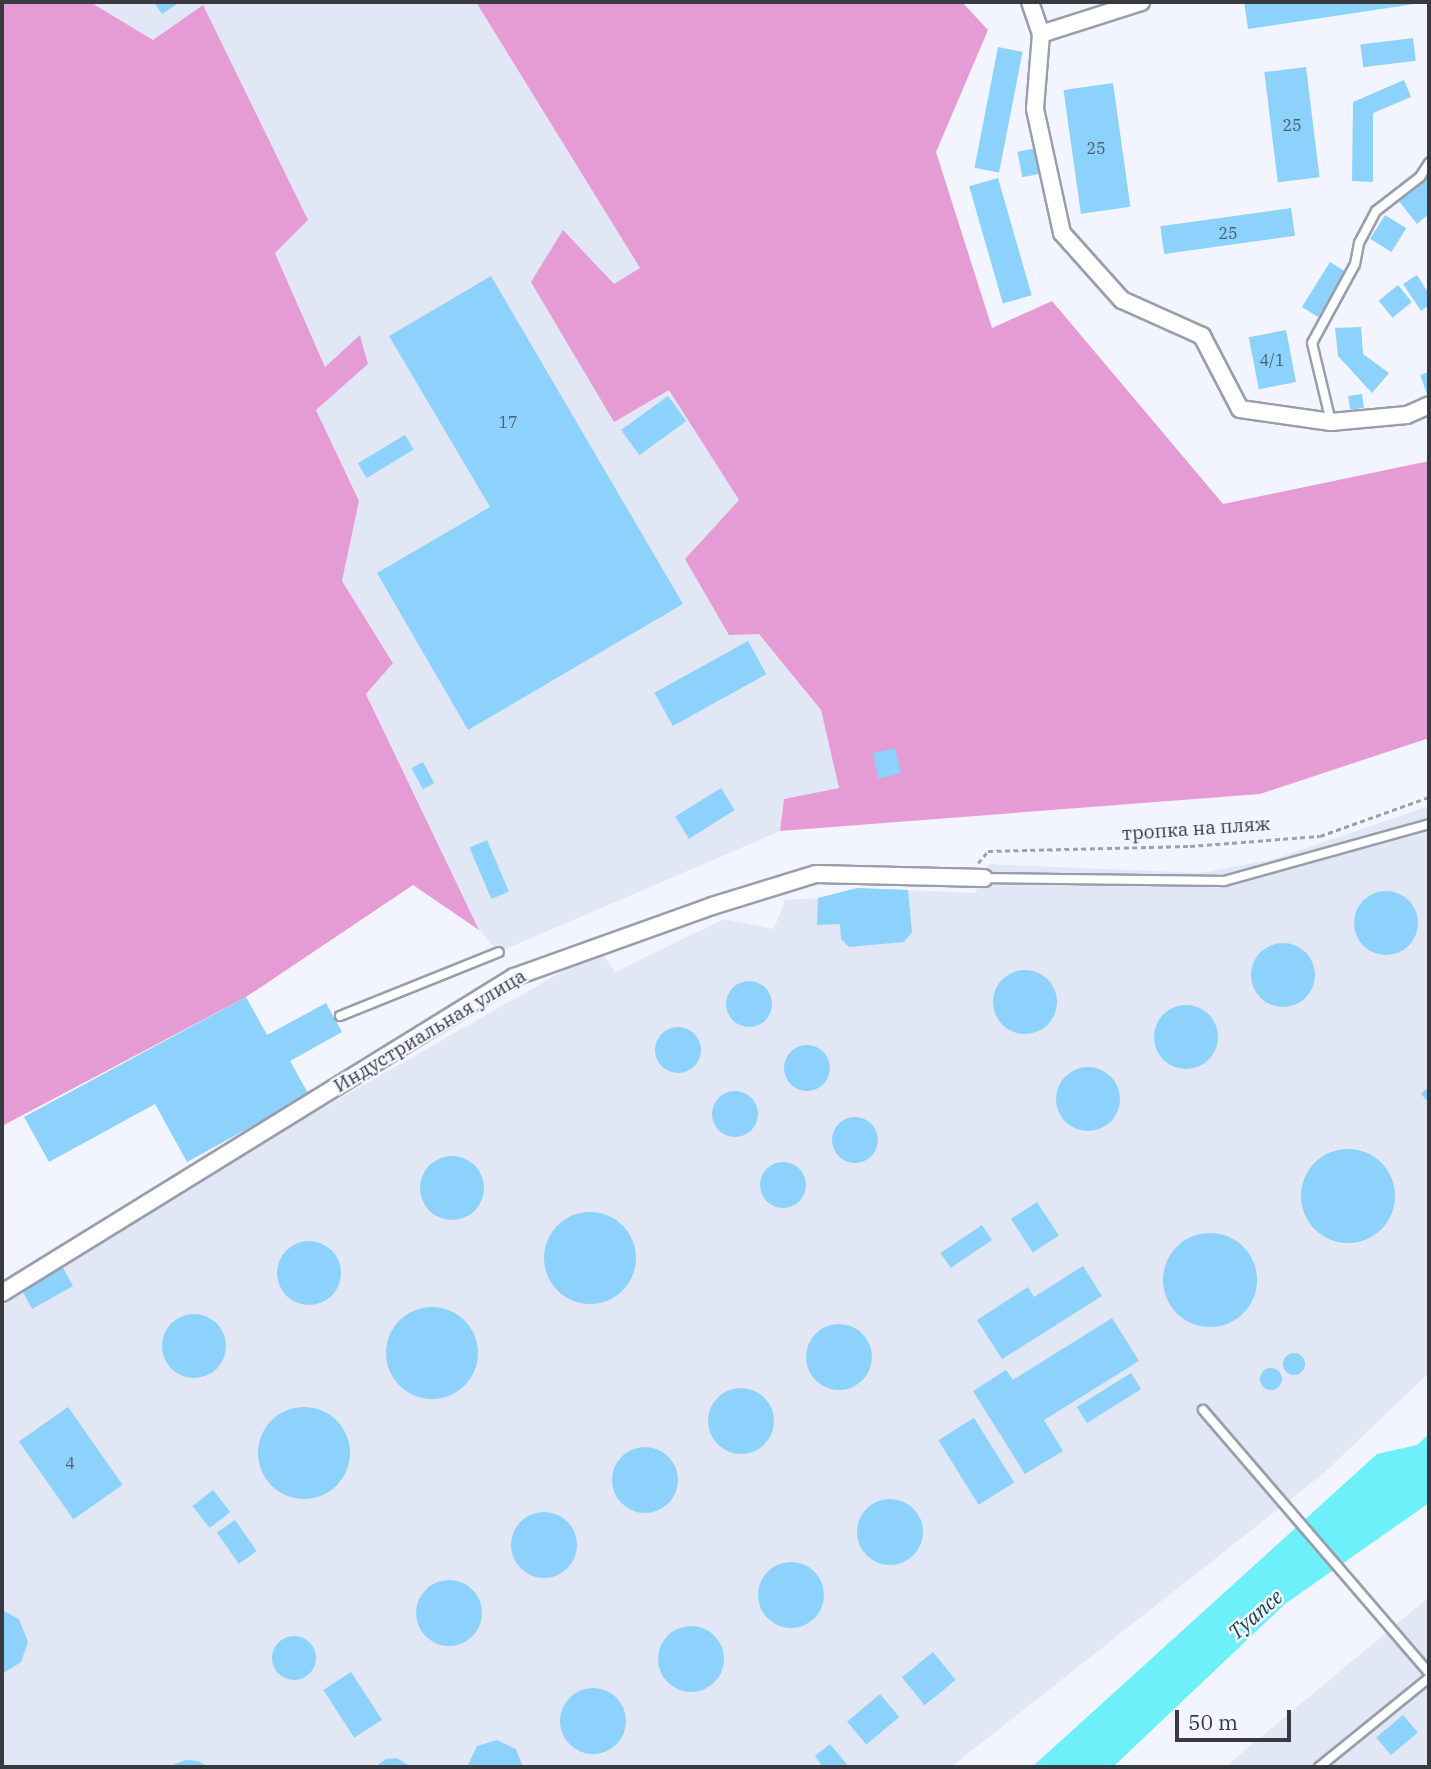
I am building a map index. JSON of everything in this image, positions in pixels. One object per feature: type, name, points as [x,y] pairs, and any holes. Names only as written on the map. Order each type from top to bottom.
[{"type":"street","points":[[1030,2],[1041,34],[1035,109],[1062,233],[1122,300],[1202,336],[1240,409],[1331,422],[1406,415],[1429,405]]},
{"type":"street","points":[[1041,34],[1141,2]]},
{"type":"street","name":"Индустриальная улица","points":[[2,1293],[514,977],[712,906],[816,874],[977,876]]},
{"type":"lane","points":[[1331,422],[1312,343],[1355,264],[1359,243],[1376,211],[1420,177],[1429,163]]},
{"type":"lane","points":[[977,876],[1224,881],[1429,824]]},
{"type":"lane","points":[[340,1016],[499,952]]},
{"type":"lane","points":[[1203,1410],[1429,1675],[1319,1767]]},
{"type":"path","name":"тропка на пляж","points":[[977,876],[988,851],[1190,846],[1320,835],[1429,797]]},
{"type":"shaded area","points":[[2,2],[90,2],[153,40],[203,5],[308,220],[275,253],[325,367],[360,335],[368,364],[316,410],[359,501],[342,581],[393,663],[366,694],[479,930],[413,885],[246,997],[2,1126]]},
{"type":"shaded area","points":[[90,2],[476,2],[640,268],[614,285],[615,421],[669,389],[739,500],[685,559],[759,634],[821,710],[839,788],[784,799],[780,831],[499,952],[479,930],[366,693],[393,662],[342,581],[359,501],[316,410],[368,364],[361,336],[325,368],[275,252],[203,5],[153,40]]},
{"type":"shaded area","points":[[476,2],[962,2],[988,30],[936,152],[992,328],[1052,301],[1223,504],[1429,461],[1429,738],[1260,794],[780,831],[784,799],[839,788],[821,710],[759,634],[729,635],[685,559],[739,500],[669,390],[614,422],[531,282],[563,230],[614,284],[640,268]]},
{"type":"shaded area","points":[[1429,806],[1429,1373],[1325,1472],[951,1767],[2,1767],[2,1306],[281,1132],[600,950],[615,972],[724,919],[774,929],[785,900],[818,898],[857,888],[975,893],[989,864],[1201,873],[1275,859]]},
{"type":"shaded area","points":[[1429,1597],[1429,1767],[1225,1767]]},
{"type":"water","name":"Туапсе","points":[[1429,1434],[1429,1503],[1285,1604],[1113,1767],[1032,1767],[1377,1454],[1417,1445]]},
{"type":"building","points":[[154,2],[180,2],[162,14]]},
{"type":"building","points":[[1244,2],[1421,2],[1421,3],[1248,29]]},
{"type":"building","points":[[1413,38],[1416,61],[1363,67],[1360,44]]},
{"type":"building","points":[[998,47],[1023,52],[999,173],[975,168]]},
{"type":"building","points":[[1306,67],[1320,177],[1278,182],[1264,72]]},
{"type":"building","points":[[1404,80],[1411,97],[1373,113],[1373,182],[1352,181],[1353,102]]},
{"type":"building","points":[[1113,83],[1130,207],[1081,214],[1063,90]]},
{"type":"building","points":[[1037,148],[1042,174],[1022,177],[1017,152]]},
{"type":"building","points":[[1427,177],[1429,214],[1417,224],[1398,200]]},
{"type":"building","points":[[998,178],[1032,295],[1003,304],[969,186]]},
{"type":"building","points":[[1291,208],[1295,236],[1164,254],[1160,226]]},
{"type":"building","points":[[1385,215],[1406,228],[1391,252],[1370,239]]},
{"type":"building","points":[[1330,262],[1346,272],[1318,317],[1302,307]]},
{"type":"building","points":[[1417,275],[1429,294],[1429,305],[1421,311],[1403,284]]},
{"type":"building","points":[[491,276],[683,604],[468,730],[377,573],[490,507],[389,336]]},
{"type":"building","points":[[1398,285],[1412,302],[1392,318],[1379,301]]},
{"type":"building","points":[[1361,327],[1363,354],[1389,373],[1372,393],[1338,356],[1335,328]]},
{"type":"building","points":[[1286,330],[1296,382],[1259,389],[1249,337]]},
{"type":"building","points":[[1429,372],[1429,393],[1427,394],[1420,375]]},
{"type":"building","points":[[1362,394],[1364,408],[1350,410],[1348,396]]},
{"type":"building","points":[[668,396],[686,421],[639,455],[621,430]]},
{"type":"building","points":[[405,435],[414,450],[367,478],[358,463]]},
{"type":"building","points":[[748,641],[766,674],[673,726],[654,693]]},
{"type":"building","points":[[895,748],[901,773],[878,779],[873,753]]},
{"type":"building","points":[[423,762],[434,783],[423,789],[412,768]]},
{"type":"building","points":[[721,788],[735,810],[689,839],[675,817]]},
{"type":"building","points":[[487,840],[509,892],[491,899],[470,847]]},
{"type":"building","points":[[857,888],[908,890],[912,932],[904,942],[849,947],[841,939],[840,924],[817,925],[818,898]]},
{"type":"building","points":[[1386,891],[1404,897],[1412,905],[1418,923],[1412,941],[1404,949],[1386,955],[1368,949],[1360,941],[1354,923],[1360,905],[1368,897]]},
{"type":"building","points":[[1283,943],[1301,949],[1309,957],[1315,975],[1309,993],[1301,1001],[1283,1007],[1265,1001],[1257,993],[1251,975],[1257,957],[1265,949]]},
{"type":"building","points":[[1025,970],[1043,976],[1051,984],[1057,1002],[1051,1020],[1043,1028],[1025,1034],[1007,1028],[999,1020],[993,1002],[999,984],[1007,976]]},
{"type":"building","points":[[749,981],[765,988],[772,1004],[765,1020],[749,1027],[733,1020],[726,1004],[733,988]]},
{"type":"building","points":[[246,997],[267,1035],[326,1003],[342,1032],[290,1061],[309,1095],[187,1162],[155,1104],[49,1162],[24,1117]]},
{"type":"building","points":[[1186,1005],[1204,1011],[1212,1019],[1218,1037],[1212,1055],[1204,1063],[1186,1069],[1168,1063],[1160,1055],[1154,1037],[1160,1019],[1168,1011]]},
{"type":"building","points":[[678,1027],[694,1034],[701,1050],[694,1066],[678,1073],[662,1066],[655,1050],[662,1034]]},
{"type":"building","points":[[807,1045],[823,1052],[830,1068],[823,1084],[807,1091],[791,1084],[784,1068],[791,1052]]},
{"type":"building","points":[[1088,1067],[1106,1073],[1114,1081],[1120,1099],[1114,1117],[1106,1125],[1088,1131],[1070,1125],[1062,1117],[1056,1099],[1062,1081],[1070,1073]]},
{"type":"building","points":[[1429,1087],[1429,1103],[1421,1094]]},
{"type":"building","points":[[735,1091],[751,1098],[758,1114],[751,1130],[735,1137],[719,1130],[712,1114],[719,1098]]},
{"type":"building","points":[[855,1117],[871,1124],[878,1140],[871,1156],[855,1163],[839,1156],[832,1140],[839,1124]]},
{"type":"building","points":[[1348,1149],[1366,1153],[1381,1163],[1391,1178],[1395,1196],[1391,1214],[1381,1229],[1366,1239],[1348,1243],[1330,1239],[1315,1229],[1305,1214],[1301,1196],[1305,1178],[1315,1163],[1330,1153]]},
{"type":"building","points":[[452,1156],[475,1165],[484,1188],[475,1211],[452,1220],[429,1211],[420,1188],[429,1165]]},
{"type":"building","points":[[783,1162],[799,1169],[806,1185],[799,1201],[783,1208],[767,1201],[760,1185],[767,1169]]},
{"type":"building","points":[[1037,1202],[1059,1236],[1033,1252],[1011,1219]]},
{"type":"building","points":[[590,1212],[607,1216],[622,1226],[632,1241],[636,1258],[632,1275],[622,1290],[607,1300],[590,1304],[573,1300],[558,1290],[548,1275],[544,1258],[548,1241],[558,1226],[573,1216]]},
{"type":"building","points":[[982,1225],[992,1240],[951,1268],[941,1253]]},
{"type":"building","points":[[1210,1233],[1228,1237],[1243,1247],[1253,1262],[1257,1280],[1253,1298],[1243,1313],[1228,1323],[1210,1327],[1192,1323],[1177,1313],[1167,1298],[1163,1280],[1167,1262],[1177,1247],[1192,1237]]},
{"type":"building","points":[[309,1241],[332,1250],[341,1273],[332,1296],[309,1305],[286,1296],[277,1273],[286,1250]]},
{"type":"building","points":[[62,1266],[73,1286],[32,1309],[23,1292]]},
{"type":"building","points":[[1083,1266],[1102,1296],[1002,1359],[977,1320],[1028,1287],[1034,1297]]},
{"type":"building","points":[[432,1307],[449,1311],[464,1321],[474,1336],[478,1353],[474,1370],[464,1385],[449,1395],[432,1399],[415,1395],[400,1385],[390,1370],[386,1353],[390,1336],[400,1321],[415,1311]]},
{"type":"building","points":[[194,1314],[217,1323],[226,1346],[217,1369],[194,1378],[171,1369],[162,1346],[171,1323]]},
{"type":"building","points":[[1112,1318],[1139,1361],[1044,1420],[1063,1451],[1025,1474],[973,1391],[1006,1370],[1013,1380]]},
{"type":"building","points":[[839,1324],[862,1334],[872,1357],[862,1380],[839,1390],[816,1380],[806,1357],[816,1334]]},
{"type":"building","points":[[1294,1353],[1302,1356],[1305,1364],[1302,1372],[1294,1375],[1286,1372],[1283,1364],[1286,1356]]},
{"type":"building","points":[[1271,1368],[1279,1371],[1282,1379],[1279,1387],[1271,1390],[1263,1387],[1260,1379],[1263,1371]]},
{"type":"building","points":[[1131,1373],[1141,1389],[1087,1423],[1077,1407]]},
{"type":"building","points":[[741,1388],[764,1398],[774,1421],[764,1444],[741,1454],[718,1444],[708,1421],[718,1398]]},
{"type":"building","points":[[68,1407],[122,1485],[73,1519],[19,1441]]},
{"type":"building","points":[[304,1407],[321,1411],[336,1421],[346,1436],[350,1453],[346,1470],[336,1485],[321,1495],[304,1499],[287,1495],[272,1485],[262,1470],[258,1453],[262,1436],[272,1421],[287,1411]]},
{"type":"building","points":[[974,1418],[1014,1482],[979,1505],[938,1440]]},
{"type":"building","points":[[645,1447],[668,1457],[678,1480],[668,1503],[645,1513],[622,1503],[612,1480],[622,1457]]},
{"type":"building","points":[[213,1490],[230,1512],[210,1528],[193,1506]]},
{"type":"building","points":[[890,1499],[913,1509],[923,1532],[913,1555],[890,1565],[867,1555],[857,1532],[867,1509]]},
{"type":"building","points":[[544,1512],[567,1522],[577,1545],[567,1568],[544,1578],[521,1568],[511,1545],[521,1522]]},
{"type":"building","points":[[235,1520],[257,1551],[239,1564],[217,1533]]},
{"type":"building","points":[[791,1562],[814,1572],[824,1595],[814,1618],[791,1628],[768,1618],[758,1595],[768,1572]]},
{"type":"building","points":[[449,1580],[472,1590],[482,1613],[472,1636],[449,1646],[426,1636],[416,1613],[426,1590]]},
{"type":"building","points":[[2,1610],[19,1619],[28,1642],[21,1662],[2,1674]]},
{"type":"building","points":[[691,1626],[714,1636],[724,1659],[714,1682],[691,1692],[668,1682],[658,1659],[668,1636]]},
{"type":"building","points":[[294,1636],[310,1642],[316,1658],[310,1674],[294,1680],[278,1674],[272,1658],[278,1642]]},
{"type":"building","points":[[933,1652],[956,1680],[925,1705],[902,1677]]},
{"type":"building","points":[[351,1672],[382,1720],[354,1738],[323,1690]]},
{"type":"building","points":[[593,1688],[616,1698],[626,1721],[616,1744],[593,1754],[570,1744],[560,1721],[570,1698]]},
{"type":"building","points":[[880,1694],[899,1717],[866,1745],[847,1722]]},
{"type":"building","points":[[1403,1715],[1418,1733],[1391,1755],[1376,1737]]},
{"type":"building","points":[[497,1740],[516,1749],[523,1767],[467,1767],[477,1746]]},
{"type":"building","points":[[830,1744],[849,1767],[823,1767],[815,1756]]},
{"type":"building","points":[[397,1758],[411,1767],[375,1767],[386,1759]]},
{"type":"building","points":[[186,1760],[198,1761],[209,1767],[167,1767]]}]
